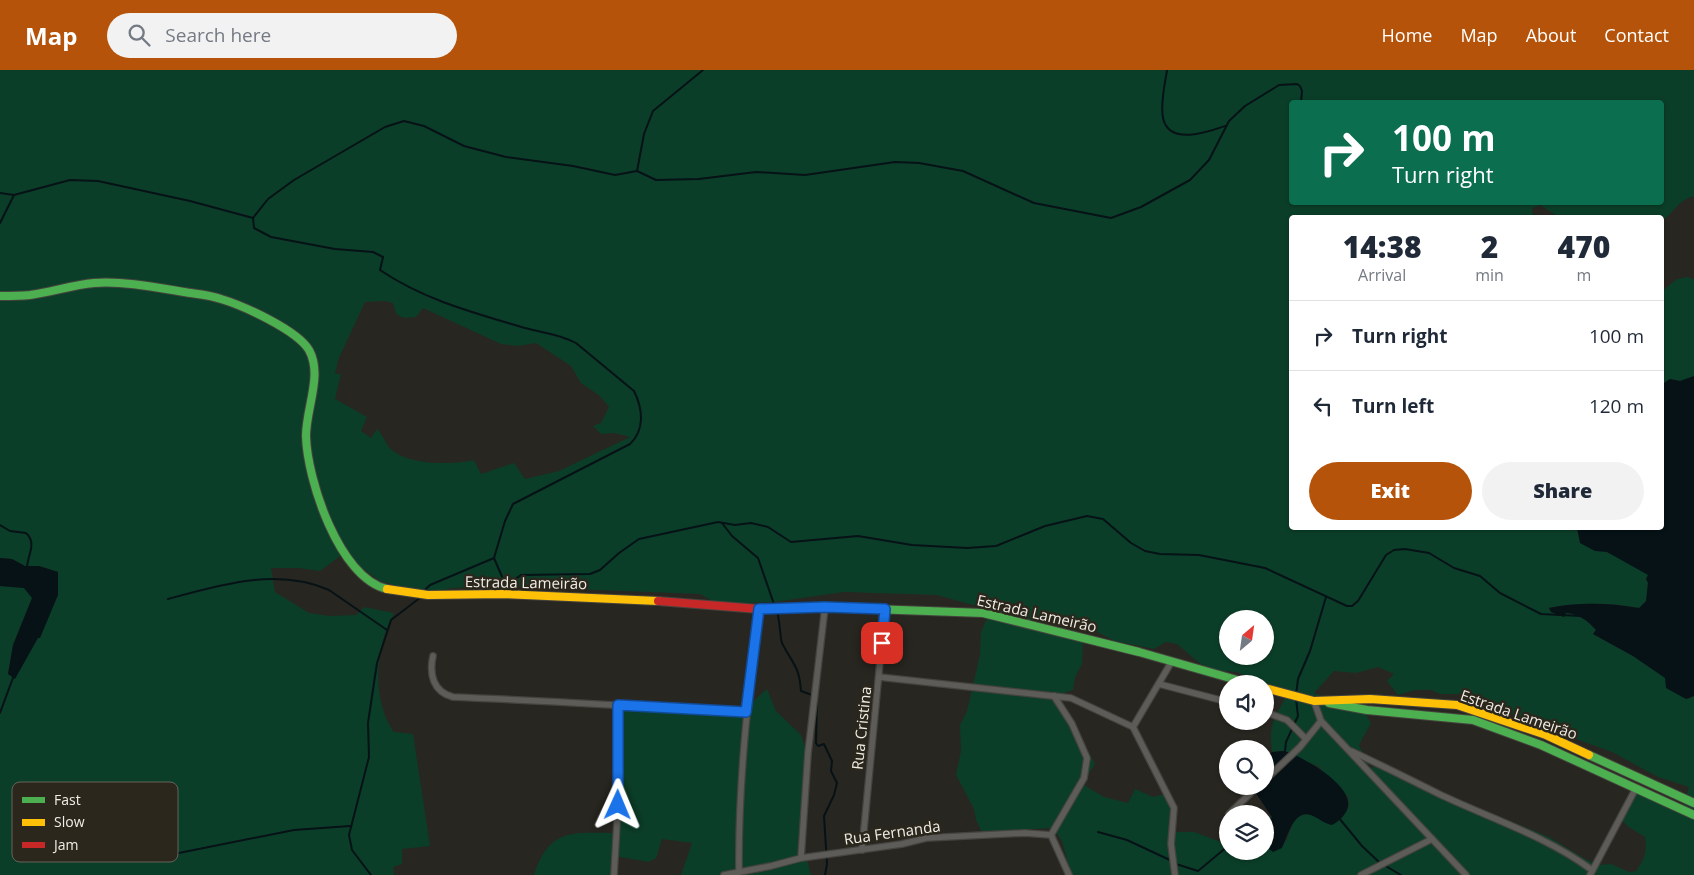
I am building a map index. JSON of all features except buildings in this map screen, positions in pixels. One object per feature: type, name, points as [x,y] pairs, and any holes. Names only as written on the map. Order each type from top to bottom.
[{"type":"street","name":"Estrada Lameirão","points":[[0,296],[30,295],[93,283],[131,283],[220,298],[246,309],[290,333],[308,349],[315,366],[306,435],[310,467],[324,510],[344,556],[368,580],[384,588],[428,595],[503,594],[641,600],[759,609],[825,607],[983,613],[1220,675]]},
{"type":"street","points":[[801,858],[808,753],[825,607]]},
{"type":"street","points":[[738,872],[738,819],[746,712],[759,609]]},
{"type":"street","name":"Rua Cristina","points":[[862,850],[885,609]]},
{"type":"street","points":[[433,656],[430,668],[434,685],[449,696],[746,712]]},
{"type":"street","points":[[1133,727],[1172,661]]},
{"type":"street","points":[[879,677],[1054,696],[1082,701],[1133,727],[1174,808],[1171,844],[1176,875]]},
{"type":"street","points":[[1159,684],[1219,700]]},
{"type":"street","name":"Estrada Lameirão","points":[[1274,690],[1318,701],[1370,698],[1457,705],[1546,735],[1694,803]]},
{"type":"street","points":[[1054,696],[1072,724],[1088,758],[1084,778],[1051,835],[1069,875]]},
{"type":"street","points":[[1466,875],[1321,721],[1318,701],[1360,709],[1473,720],[1541,745],[1694,815]]},
{"type":"street","points":[[614,875],[618,805],[618,705]]},
{"type":"street","points":[[1274,715],[1287,720],[1306,739]]},
{"type":"street","points":[[1274,771],[1321,721]]},
{"type":"street","points":[[1351,751],[1441,794],[1538,836],[1568,852],[1591,872],[1636,788]]},
{"type":"street","points":[[1238,805],[1249,795]]},
{"type":"street","name":"Rua Fernanda","points":[[724,875],[801,858],[902,844],[926,838],[1025,833],[1051,835]]},
{"type":"street","points":[[1361,875],[1432,839]]},
{"type":"green space","points":[[0,70],[1694,70],[1694,196],[1679,204],[1664,219],[1664,215],[1556,215],[1540,205],[1532,208],[1533,215],[1289,215],[1289,530],[1577,530],[1580,543],[1625,560],[1648,575],[1647,601],[1639,608],[1594,604],[1549,608],[1551,612],[1564,617],[1566,613],[1583,618],[1596,630],[1593,634],[1633,656],[1666,678],[1666,688],[1689,699],[1694,696],[1694,875],[1071,875],[1062,841],[1053,828],[999,831],[991,836],[982,832],[976,820],[974,809],[956,775],[961,751],[960,725],[967,711],[980,655],[981,632],[988,616],[1083,642],[1082,664],[1075,677],[1073,690],[1058,695],[1095,764],[1082,784],[1104,797],[1128,803],[1135,789],[1153,797],[1169,793],[1175,810],[1169,832],[1194,832],[1219,841],[1219,860],[1274,860],[1274,838],[1286,841],[1294,820],[1304,814],[1342,818],[1349,806],[1348,797],[1319,767],[1283,751],[1274,752],[1274,740],[1271,740],[1271,730],[1274,730],[1274,720],[1288,692],[1274,687],[1274,675],[1244,675],[1236,672],[1212,670],[1198,662],[1177,644],[1166,642],[1154,649],[1115,641],[1097,632],[1061,622],[1044,625],[937,595],[844,592],[774,602],[718,604],[700,594],[497,586],[452,588],[429,593],[410,590],[380,581],[343,554],[320,571],[299,568],[271,568],[275,592],[309,613],[329,616],[356,615],[364,607],[394,613],[383,641],[378,673],[379,689],[382,705],[394,732],[413,734],[430,846],[402,849],[402,864],[393,867],[394,875],[0,875],[0,586],[24,588],[32,598],[13,645],[8,673],[15,678],[51,610],[58,572],[39,566],[25,566],[12,559],[0,558]],"holes":[[[385,301],[393,303],[396,314],[404,318],[416,317],[423,308],[501,344],[518,346],[536,343],[571,366],[581,383],[600,396],[609,407],[601,423],[593,426],[601,434],[614,433],[630,437],[559,471],[525,479],[514,463],[481,474],[474,460],[455,463],[432,463],[401,456],[391,449],[377,429],[371,438],[361,431],[367,417],[335,399],[341,374],[335,374],[338,360],[365,302]],[[1378,667],[1394,674],[1387,681],[1398,695],[1415,690],[1431,690],[1440,694],[1463,694],[1507,713],[1544,723],[1568,736],[1612,752],[1658,777],[1689,787],[1683,807],[1640,791],[1632,797],[1621,818],[1627,826],[1645,837],[1646,847],[1645,855],[1636,871],[1629,872],[1611,864],[1599,865],[1587,860],[1549,837],[1378,766],[1370,768],[1359,745],[1371,723],[1365,713],[1357,705],[1346,700],[1335,702],[1314,693],[1334,671],[1356,673]]]},
{"type":"green space","points":[[1687,277],[1694,279],[1694,376],[1680,381],[1670,379],[1664,383],[1664,290],[1677,279]]},
{"type":"green space","points":[[767,689],[776,711],[801,735],[806,749],[797,860],[807,860],[811,875],[681,875],[692,843],[662,839],[656,858],[649,862],[615,856],[613,875],[534,875],[540,859],[547,848],[555,841],[565,836],[576,834],[616,833],[623,701],[638,705],[644,712],[742,711]]},
{"type":"shaded area","points":[[1694,376],[1694,696],[1686,699],[1666,688],[1665,678],[1633,656],[1593,634],[1596,630],[1582,618],[1566,613],[1564,617],[1551,612],[1549,608],[1594,604],[1639,608],[1646,601],[1648,583],[1646,579],[1648,575],[1607,552],[1595,551],[1580,543],[1577,530],[1664,530],[1664,383],[1670,379],[1680,381]]},
{"type":"shaded area","points":[[0,558],[12,559],[25,566],[39,566],[58,572],[58,595],[40,638],[38,638],[15,679],[8,674],[13,645],[32,598],[24,588],[0,586]]},
{"type":"shaded area","points":[[1283,751],[1292,753],[1274,770],[1274,752]]},
{"type":"shaded area","points":[[1293,754],[1310,763],[1331,777],[1346,794],[1348,803],[1346,812],[1332,825],[1313,816],[1306,814],[1301,816],[1296,819],[1289,830],[1282,848],[1274,852],[1274,805],[1264,805],[1257,795],[1274,795],[1274,772]]},
{"type":"waterway","points":[[637,171],[644,134],[653,111],[703,70]]},
{"type":"waterway","points":[[1167,70],[1162,106],[1163,118],[1167,127],[1173,132],[1190,135],[1225,126]]},
{"type":"waterway","points":[[1301,100],[1302,91],[1300,86],[1297,84],[1279,85],[1245,106],[1229,121],[1209,160],[1190,180],[1141,207],[1111,218],[1034,203],[963,171],[919,163],[895,162],[805,175],[756,172],[699,179],[656,180],[637,171],[615,175],[573,166],[506,157],[464,146],[424,126],[404,121],[385,127],[294,180],[268,199],[253,218],[254,228],[271,237],[335,249],[373,252],[383,257],[380,270],[414,290],[450,305],[558,336],[576,343],[634,391],[641,412],[641,419],[638,432],[630,444],[513,504],[505,521],[494,558],[506,586],[521,575],[590,574],[600,570],[639,539],[718,522],[735,525],[751,523],[768,527],[791,542],[858,536],[912,545],[967,548],[996,546],[1045,526],[1087,516],[1103,519],[1131,543],[1145,551],[1160,554],[1199,555],[1265,568],[1347,606],[1352,606],[1358,601],[1386,555],[1394,550],[1405,549],[1429,553],[1454,568],[1480,576],[1500,593],[1541,614],[1581,616]]},
{"type":"waterway","points":[[0,193],[14,195],[70,180],[98,181],[190,201],[253,218]]},
{"type":"waterway","points":[[0,223],[14,195]]},
{"type":"waterway","points":[[722,523],[732,536],[758,558],[775,607]]},
{"type":"waterway","points":[[0,525],[10,531],[26,533],[29,537],[31,549],[27,567]]},
{"type":"waterway","points":[[424,591],[430,585],[494,558]]},
{"type":"waterway","points":[[168,599],[228,584],[269,579],[289,580],[309,583],[329,590],[387,630]]},
{"type":"waterway","points":[[371,875],[352,850],[349,835],[369,757],[368,723],[377,663],[391,620],[421,597]]},
{"type":"waterway","points":[[1296,695],[1298,679],[1310,651],[1326,597]]},
{"type":"waterway","points":[[777,611],[782,643],[797,670],[801,691],[812,695]]},
{"type":"waterway","points":[[0,713],[14,675]]},
{"type":"waterway","points":[[817,696],[816,743],[818,746],[824,744],[832,761],[831,771],[837,783],[834,795],[824,816],[827,864],[825,875]]},
{"type":"waterway","points":[[1285,751],[1286,742],[1298,716],[1296,699]]},
{"type":"waterway","points":[[1339,818],[1362,846],[1380,863]]},
{"type":"waterway","points":[[178,853],[294,830],[350,826]]},
{"type":"waterway","points":[[1098,832],[1127,840],[1172,861]]},
{"type":"waterway","points":[[1176,864],[1198,871],[1219,854]]},
{"type":"waterway","points":[[1384,865],[1401,875]]},
{"type":"traffic: fast","points":[[0,296],[30,295],[94,283],[139,285],[221,299],[256,313],[282,327],[303,342],[313,360],[313,392],[306,436],[312,476],[319,500],[341,547],[354,566],[370,581],[387,589]]},
{"type":"traffic: fast","points":[[872,609],[983,613],[1139,652],[1220,675]]},
{"type":"traffic: fast","points":[[1329,703],[1367,710],[1473,720],[1541,745],[1694,815]]},
{"type":"traffic: fast","points":[[1589,755],[1694,803]]},
{"type":"traffic: slow","points":[[387,589],[428,595],[503,594],[658,601]]},
{"type":"traffic: slow","points":[[1274,690],[1314,701],[1370,699],[1457,705],[1546,735],[1589,755]]},
{"type":"traffic: jam","points":[[658,601],[759,609],[825,607],[872,609]]},
{"type":"route","points":[[618,805],[618,705],[746,712],[759,609],[825,607],[885,609],[882,643]]}]
